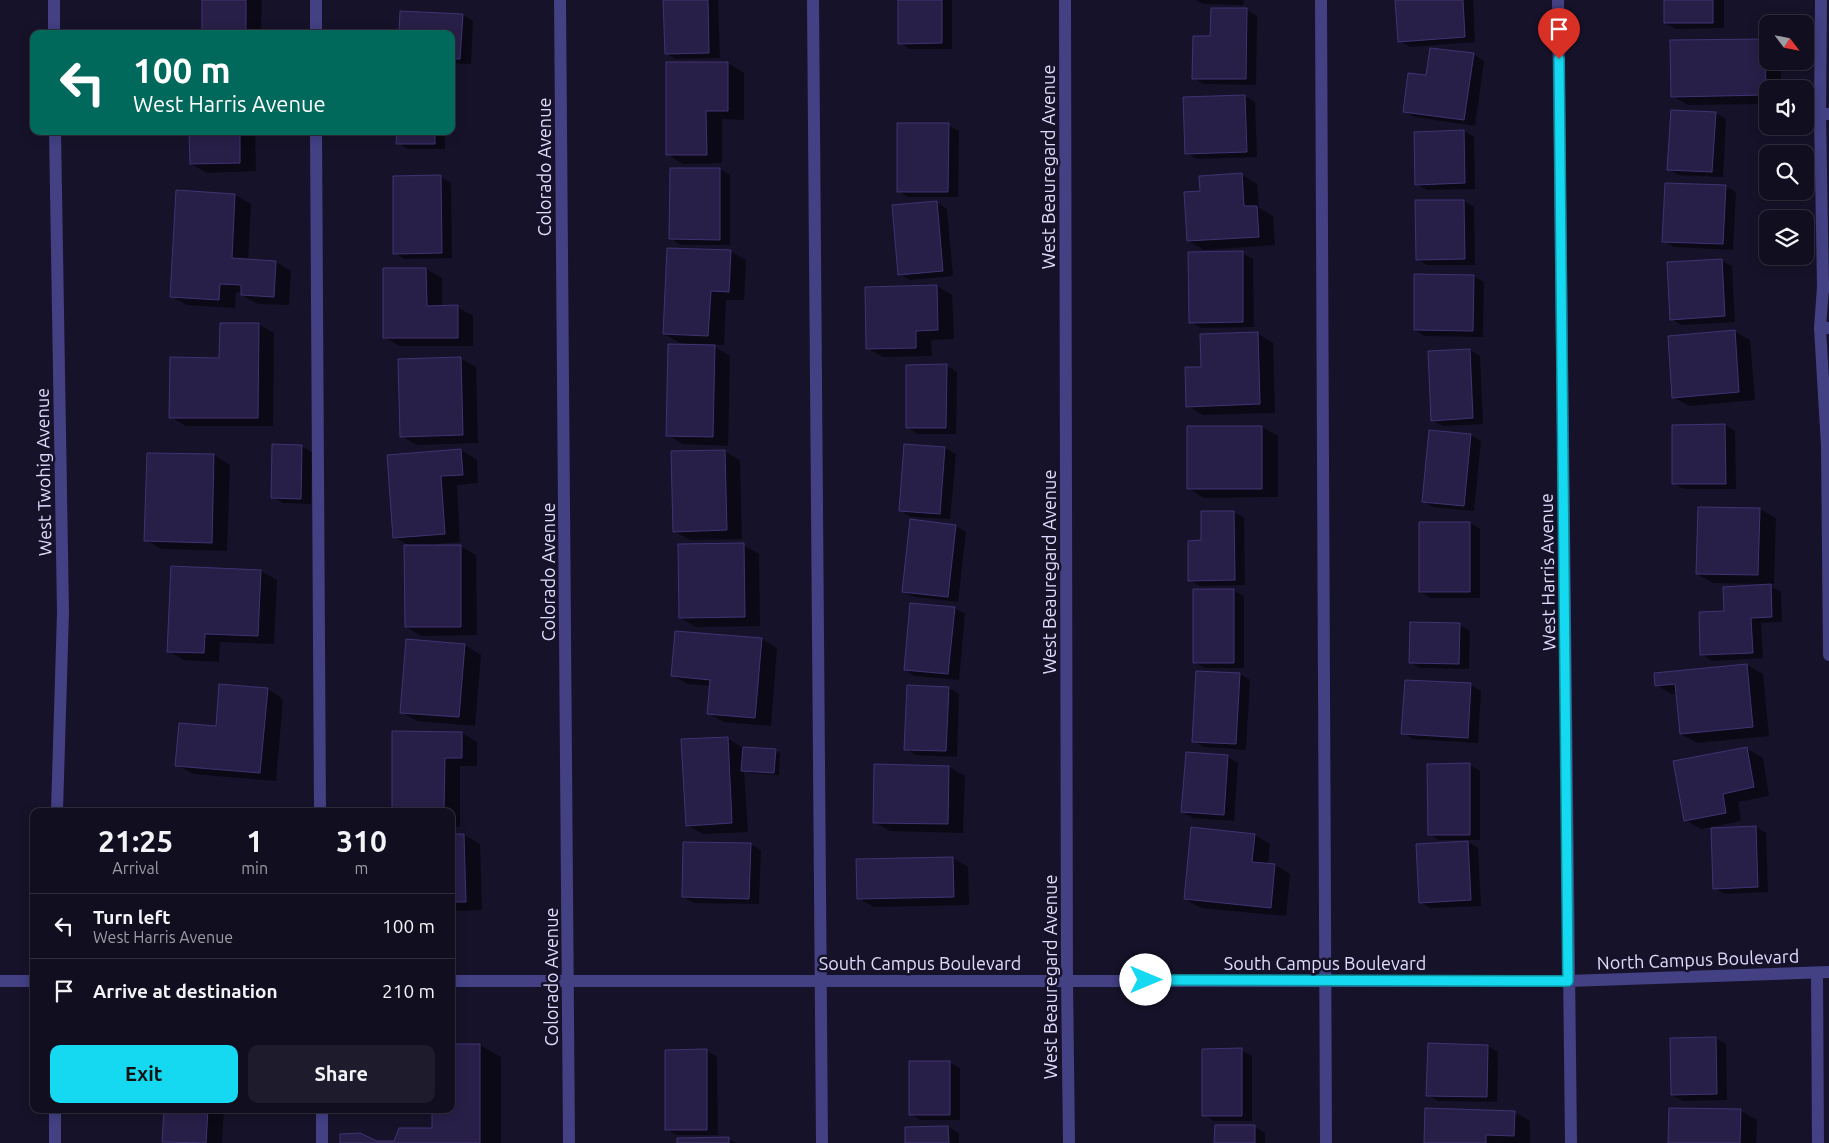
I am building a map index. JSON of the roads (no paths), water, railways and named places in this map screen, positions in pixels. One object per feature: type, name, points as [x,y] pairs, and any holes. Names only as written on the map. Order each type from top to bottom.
[{"type":"street","points":[[54,0],[54,30]]},
{"type":"street","points":[[316,0],[316,30]]},
{"type":"street","name":"Colorado Avenue","points":[[560,0],[569,1143]]},
{"type":"street","points":[[813,0],[822,1143]]},
{"type":"street","name":"West Beauregard Avenue","points":[[1066,0],[1068,1143]]},
{"type":"street","points":[[1321,0],[1326,1143]]},
{"type":"street","name":"West Harris Avenue","points":[[1558,0],[1571,1143]]},
{"type":"street","points":[[1821,0],[1825,114],[1825,328],[1828,446],[1829,655]]},
{"type":"street","name":"West Twohig Avenue","points":[[55,135],[63,612],[57,808]]},
{"type":"street","points":[[316,135],[320,808]]},
{"type":"street","points":[[1818,1143],[1823,973]]},
{"type":"street","name":"North Campus Boulevard","points":[[1568,981],[1823,973]]},
{"type":"street","points":[[0,981],[30,980]]},
{"type":"street","name":"South Campus Boulevard","points":[[455,981],[1568,981]]},
{"type":"street","points":[[55,1113],[56,1143]]},
{"type":"street","points":[[322,1113],[322,1143]]}]
